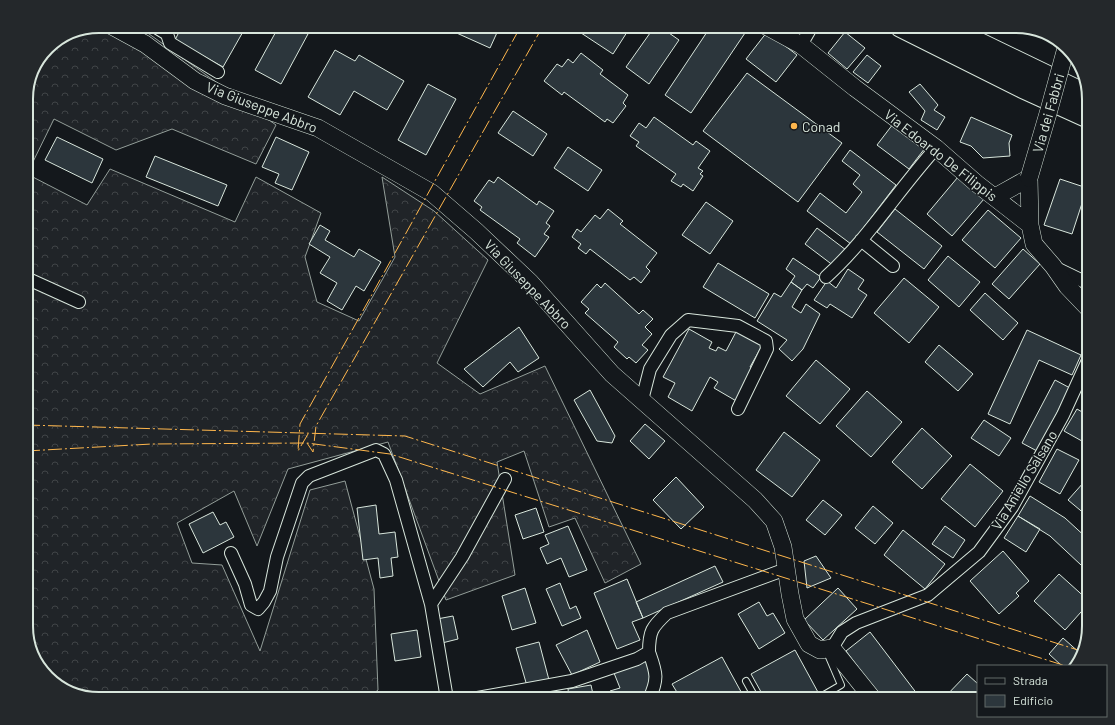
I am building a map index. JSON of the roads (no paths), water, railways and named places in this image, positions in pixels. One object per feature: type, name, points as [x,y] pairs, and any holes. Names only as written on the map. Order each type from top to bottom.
[{"type":"highway","points":[[915,33],[1082,115]]},
{"type":"highway","points":[[956,33],[1081,93]]},
{"type":"street","name":"Via Giuseppe Abbro","points":[[125,33],[145,44],[195,81],[225,96],[318,128],[432,194],[476,231],[530,282],[612,374],[755,500],[774,521],[783,546],[795,619],[809,644],[820,650],[829,648]]},
{"type":"street","points":[[170,33],[170,43],[218,72]]},
{"type":"street","name":"Via Edoardo De Filippis","points":[[779,33],[801,45],[893,117],[936,148],[976,183],[1030,225]]},
{"type":"street","points":[[801,45],[808,33]]},
{"type":"street","name":"Via dei Fabbri","points":[[1030,225],[1029,178],[1064,53]]},
{"type":"street","points":[[826,277],[840,265],[915,171],[936,148]]},
{"type":"street","points":[[1001,202],[1029,178]]},
{"type":"street","points":[[1030,225],[1034,244],[1053,266],[1067,286],[1082,302]]},
{"type":"street","points":[[861,240],[893,266]]},
{"type":"street","points":[[1053,266],[1082,280]]},
{"type":"street","points":[[33,281],[79,302]]},
{"type":"street","points":[[642,400],[650,369],[671,335],[688,320],[738,326],[766,341],[767,348],[738,409]]},
{"type":"street","name":"Via Aniello Salsano","points":[[829,648],[842,632],[856,623],[928,594],[979,552],[1012,507],[1063,415],[1082,373]]},
{"type":"street","points":[[231,553],[245,584],[251,605],[258,609],[270,591],[277,557],[302,483],[309,476],[376,450],[384,454],[396,480],[431,604],[446,692]]},
{"type":"street","points":[[431,604],[462,557],[505,479]]},
{"type":"street","points":[[653,692],[656,686],[656,671],[649,652],[649,637],[655,624],[667,613],[786,569]]},
{"type":"street","points":[[829,648],[867,692]]},
{"type":"street","points":[[511,692],[572,681],[636,659],[649,652]]},
{"type":"lane","points":[[829,648],[841,685],[829,692]]},
{"type":"lane","points":[[746,681],[752,692]]},
{"type":"place","name":"Conad","points":[[794,126]]}]
